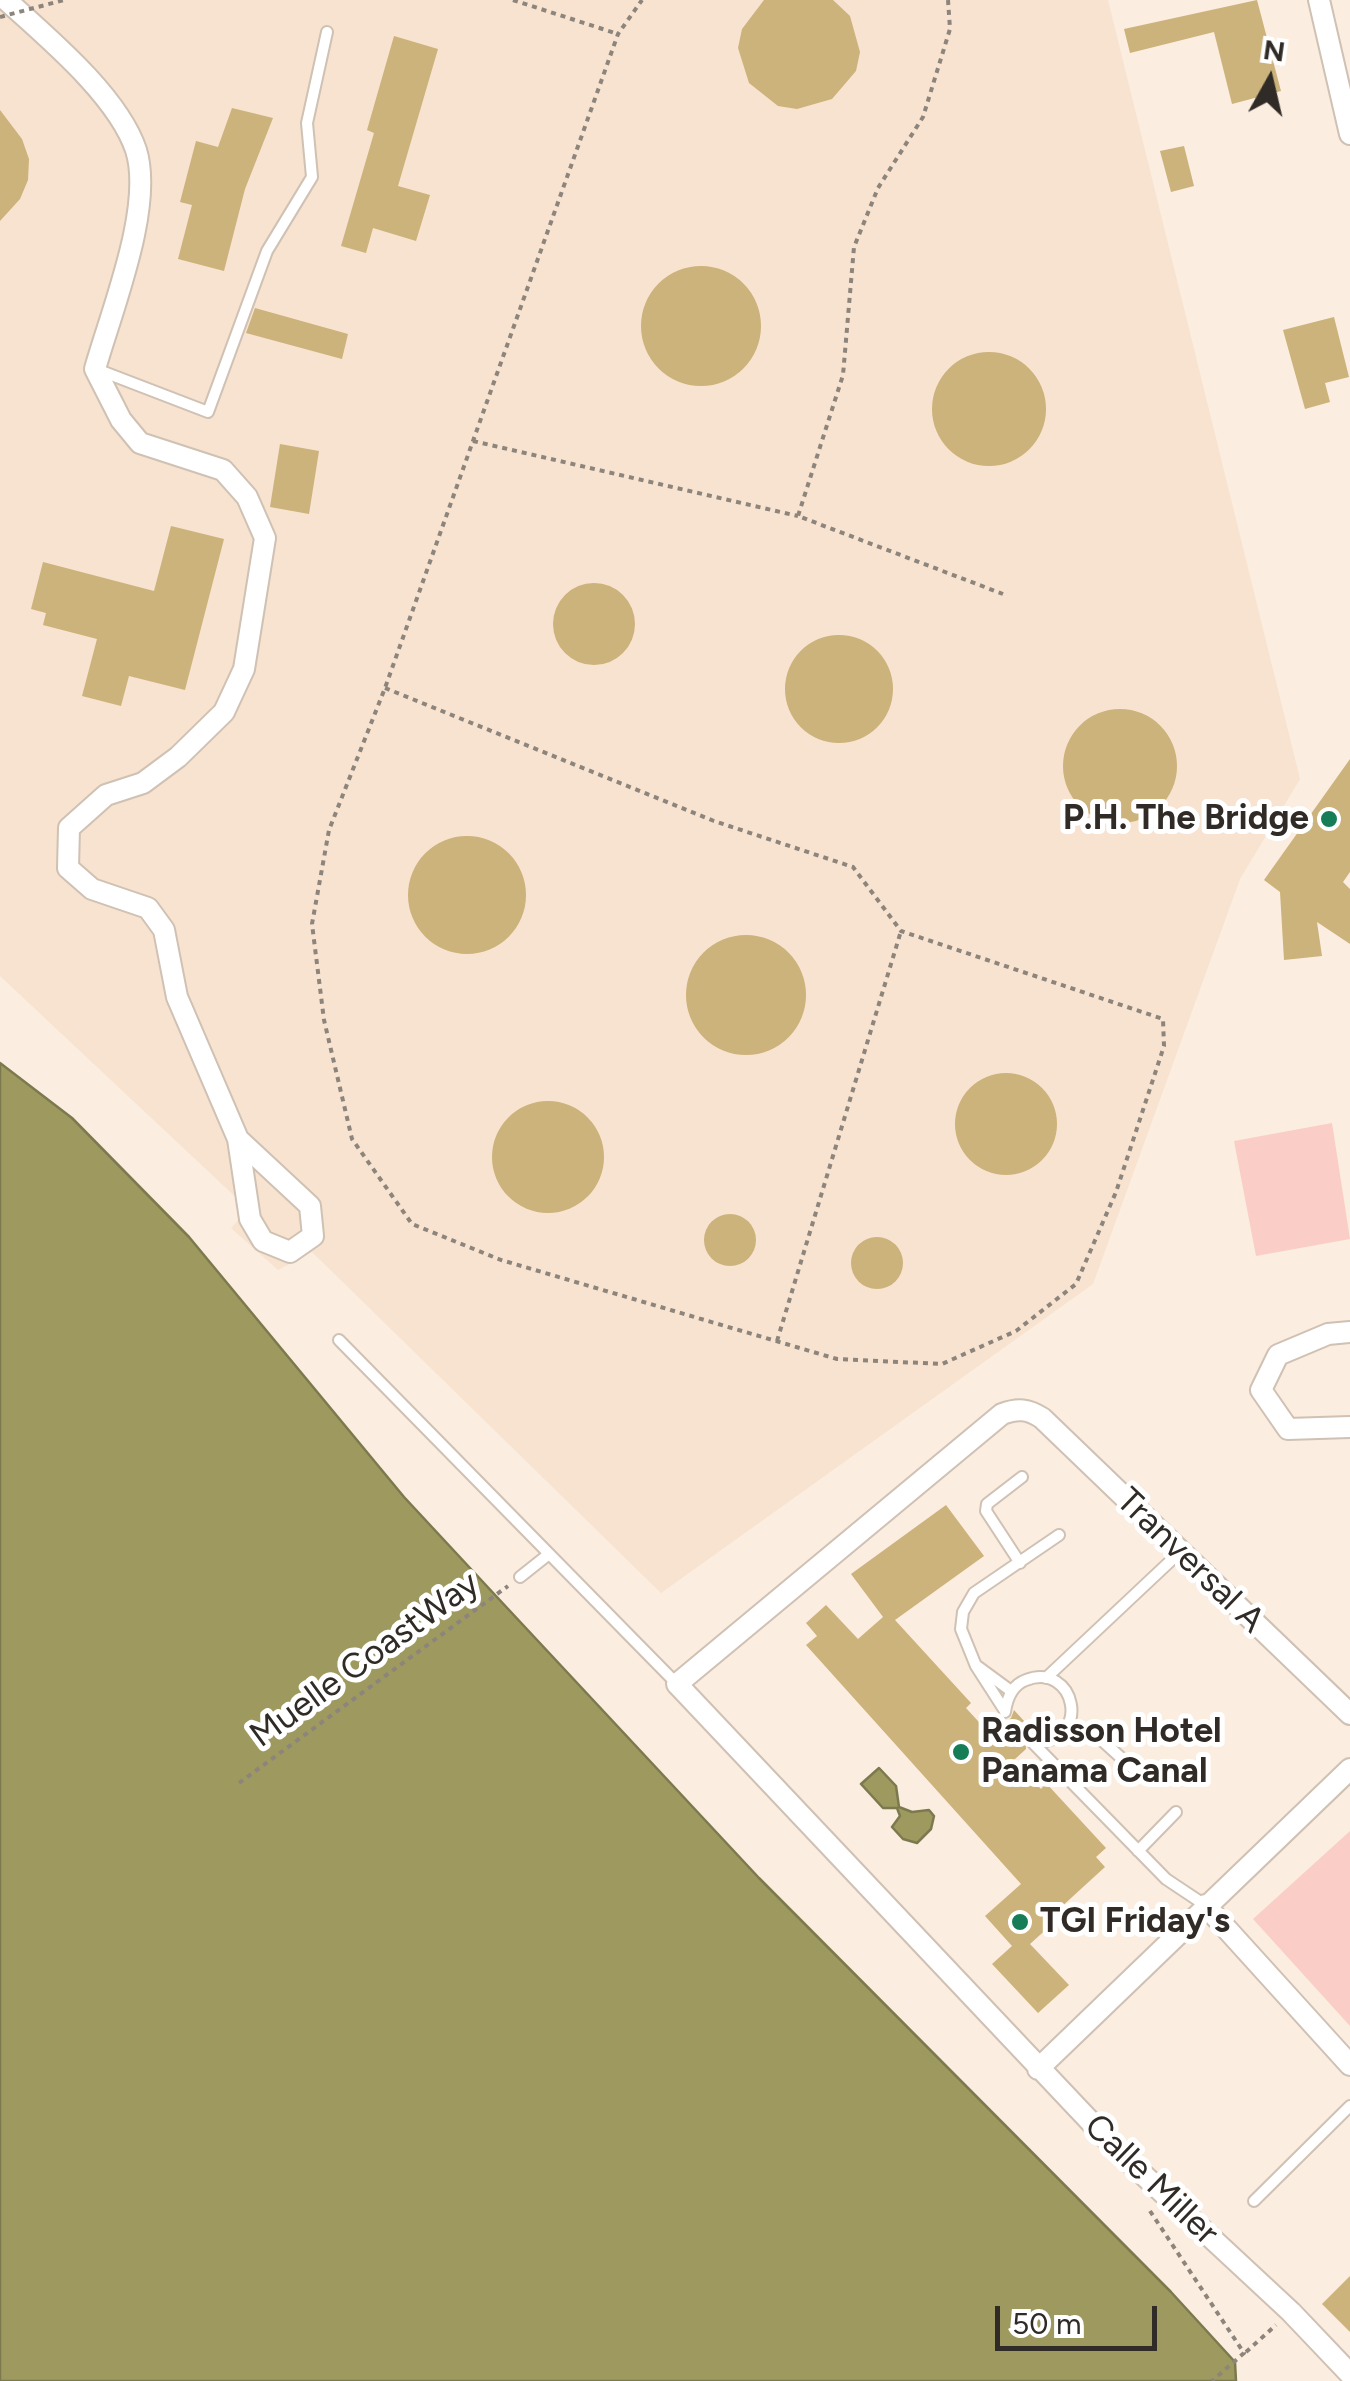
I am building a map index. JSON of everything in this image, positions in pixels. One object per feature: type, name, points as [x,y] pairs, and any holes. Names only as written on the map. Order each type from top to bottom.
[{"type":"street","points":[[6,0],[56,45],[123,121],[137,153],[140,180],[135,226],[96,368],[121,420],[140,444],[222,470],[247,496],[264,538],[244,669],[224,712],[178,757],[143,783],[106,795],[69,828],[68,868],[92,889],[148,908],[164,930],[177,997],[238,1139],[250,1219],[263,1241],[290,1252],[313,1236],[310,1206],[238,1139]]},
{"type":"street","points":[[1319,0],[1350,134]]},
{"type":"street","points":[[1350,1332],[1328,1334],[1278,1355],[1261,1390],[1288,1429],[1350,1427]]},
{"type":"street","name":"Tranversal A","points":[[676,1684],[1002,1414],[1030,1410],[1350,1714]]},
{"type":"street","name":"Calle Miller","points":[[676,1684],[1121,2154],[1291,2312],[1350,2374]]},
{"type":"street","points":[[1038,2069],[1350,1769]]},
{"type":"street","points":[[1205,1905],[1350,2065]]},
{"type":"lane","points":[[96,368],[208,412],[268,251],[312,177],[307,123],[327,32]]},
{"type":"lane","points":[[339,1340],[676,1684]]},
{"type":"lane","points":[[1020,1563],[986,1511],[987,1504],[1022,1476]]},
{"type":"lane","points":[[1059,1535],[966,1602],[961,1629],[976,1666],[1006,1714],[1011,1691],[1028,1678],[1046,1678],[1068,1696],[1069,1724],[1054,1740],[1033,1743],[1166,1879],[1205,1905]]},
{"type":"lane","points":[[1046,1678],[1180,1552]]},
{"type":"lane","points":[[520,1577],[549,1554]]},
{"type":"lane","points":[[976,1666],[1011,1691]]},
{"type":"lane","points":[[1069,1724],[1096,1735],[1140,1775]]},
{"type":"lane","points":[[1138,1851],[1176,1812]]},
{"type":"lane","points":[[1254,2201],[1350,2106]]},
{"type":"path","points":[[0,17],[64,0]]},
{"type":"path","points":[[513,0],[618,34]]},
{"type":"path","points":[[385,688],[714,821],[853,867],[900,931],[1162,1019],[1164,1046],[1116,1192],[1076,1284],[1016,1330],[942,1364],[837,1359],[501,1260],[412,1224],[352,1139],[324,1020],[312,924],[329,830],[385,688],[618,34],[642,0]]},
{"type":"path","points":[[798,516],[843,376],[854,247],[878,188],[923,117],[950,29],[948,0]]},
{"type":"path","points":[[473,441],[798,516],[1003,594]]},
{"type":"path","points":[[777,1341],[900,931]]},
{"type":"path","name":"Muelle CoastWay","points":[[239,1783],[520,1577]]},
{"type":"path","points":[[1148,2209],[1244,2353]]},
{"type":"path","points":[[1212,2381],[1291,2312]]},
{"type":"shaded area","points":[[0,0],[1108,0],[1300,779],[1240,879],[1093,1284],[661,1593],[312,1252],[278,1270],[231,1228],[243,1215],[242,1203],[0,976]]},
{"type":"shaded area","points":[[0,1063],[72,1118],[189,1237],[404,1497],[759,1878],[1171,2292],[1235,2362],[1236,2381],[0,2381]]},
{"type":"shaded area","points":[[1332,1123],[1350,1239],[1256,1256],[1234,1141]]},
{"type":"shaded area","points":[[879,1768],[896,1786],[899,1807],[912,1812],[929,1810],[934,1816],[931,1829],[917,1843],[903,1839],[892,1827],[900,1816],[897,1808],[883,1808],[861,1784]]},
{"type":"shaded area","points":[[1350,1831],[1350,2026],[1253,1919]]},
{"type":"building","points":[[764,0],[833,0],[850,16],[860,52],[856,71],[832,99],[797,109],[778,106],[749,83],[738,48],[742,29]]},
{"type":"building","points":[[1257,0],[1281,91],[1232,104],[1214,32],[1130,53],[1124,29]]},
{"type":"building","points":[[394,36],[438,49],[398,186],[430,195],[416,241],[373,228],[366,253],[341,246],[374,133],[367,130]]},
{"type":"building","points":[[232,108],[273,118],[245,189],[224,271],[178,259],[192,205],[180,202],[196,141],[218,147]]},
{"type":"building","points":[[0,110],[22,139],[29,159],[28,180],[20,199],[0,221]]},
{"type":"building","points":[[1184,146],[1194,186],[1171,192],[1160,151]]},
{"type":"building","points":[[701,266],[724,270],[744,283],[757,303],[761,326],[757,349],[744,369],[724,382],[701,386],[678,382],[658,369],[645,349],[641,326],[645,303],[658,283],[678,270]]},
{"type":"building","points":[[255,308],[348,334],[342,359],[246,333]]},
{"type":"building","points":[[1334,317],[1349,377],[1325,383],[1330,402],[1305,409],[1283,330]]},
{"type":"building","points":[[989,352],[1021,361],[1037,377],[1046,409],[1037,441],[1021,457],[989,466],[957,457],[941,441],[932,409],[941,377],[957,361]]},
{"type":"building","points":[[280,444],[319,451],[309,514],[270,507]]},
{"type":"building","points":[[171,526],[224,539],[185,690],[129,676],[121,706],[82,696],[97,639],[43,625],[46,613],[31,609],[43,562],[154,591]]},
{"type":"building","points":[[594,583],[623,595],[635,624],[623,653],[594,665],[565,653],[553,624],[565,595]]},
{"type":"building","points":[[839,635],[869,644],[877,651],[884,659],[893,689],[884,719],[877,727],[869,734],[839,743],[809,734],[801,727],[794,719],[785,689],[794,659],[801,651],[809,644]]},
{"type":"building","points":[[1120,709],[1152,718],[1168,734],[1177,766],[1168,798],[1152,814],[1120,823],[1088,814],[1072,798],[1063,766],[1072,734],[1088,718]]},
{"type":"building","name":"P.H. The Bridge","points":[[1350,759],[1350,872],[1343,882],[1350,889],[1350,944],[1317,922],[1322,956],[1284,960],[1280,892],[1264,880]]},
{"type":"building","points":[[467,836],[490,840],[509,853],[522,872],[526,895],[522,918],[509,937],[490,950],[467,954],[444,950],[425,937],[412,918],[408,895],[412,872],[425,853],[444,840]]},
{"type":"building","points":[[746,935],[769,940],[788,953],[801,972],[806,995],[801,1018],[788,1037],[769,1050],[746,1055],[723,1050],[704,1037],[691,1018],[686,995],[691,972],[704,953],[723,940]]},
{"type":"building","points":[[1006,1073],[1026,1076],[1049,1095],[1057,1124],[1054,1144],[1035,1167],[1006,1175],[986,1172],[963,1153],[955,1124],[958,1104],[977,1081]]},
{"type":"building","points":[[548,1101],[569,1106],[587,1118],[599,1136],[604,1157],[599,1178],[587,1196],[569,1208],[548,1213],[527,1208],[509,1196],[497,1178],[492,1157],[497,1136],[509,1118],[527,1106]]},
{"type":"building","points":[[730,1214],[749,1221],[756,1240],[749,1259],[730,1266],[711,1259],[704,1240],[711,1221]]},
{"type":"building","points":[[877,1237],[896,1244],[903,1263],[896,1282],[877,1289],[858,1282],[851,1263],[858,1244]]},
{"type":"building","name":"Radisson Hotel Panama Canal","points":[[946,1505],[984,1556],[895,1620],[971,1703],[966,1708],[989,1733],[1011,1718],[1014,1710],[1036,1734],[1026,1738],[1026,1749],[1014,1760],[1041,1789],[1046,1783],[1106,1848],[1096,1857],[1105,1867],[1047,1920],[1051,1925],[1030,1944],[1069,1985],[1038,2013],[992,1964],[1012,1946],[985,1916],[1021,1884],[806,1645],[817,1636],[806,1623],[826,1605],[858,1639],[883,1617],[851,1574]]},
{"type":"building","points":[[1350,2276],[1350,2332],[1322,2304]]},
{"type":"place","name":"P.H. The Bridge","points":[[1329,819]]},
{"type":"place","name":"Radisson Hotel Panama Canal","points":[[961,1752]]},
{"type":"place","name":"TGI Friday's","points":[[1020,1922]]}]
